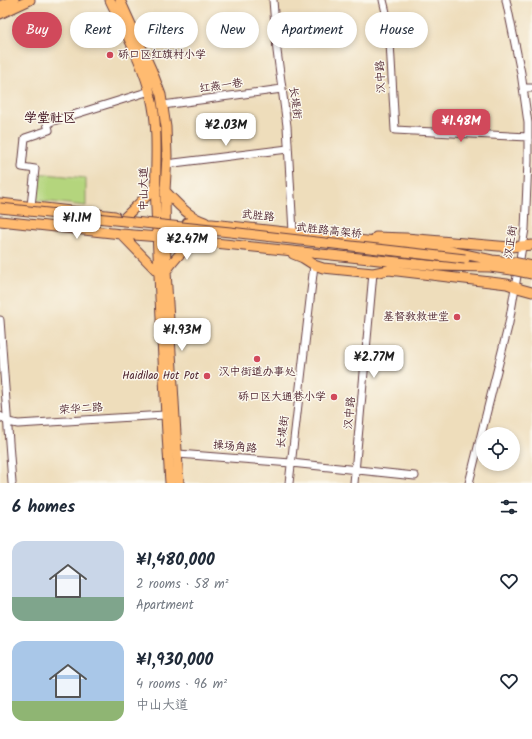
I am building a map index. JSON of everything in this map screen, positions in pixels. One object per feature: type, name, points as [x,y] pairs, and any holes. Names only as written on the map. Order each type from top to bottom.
[{"type":"main road","points":[[0,6],[14,0]]},
{"type":"main road","points":[[0,14],[30,0]]},
{"type":"main road","name":"中山大道","points":[[110,0],[150,91],[155,117],[156,187],[161,221]]},
{"type":"main road","name":"中山大道","points":[[120,0],[152,71],[161,95],[166,127],[165,191],[161,221],[161,237],[166,415],[170,483]]},
{"type":"main road","points":[[125,217],[156,187]]},
{"type":"main road","points":[[165,191],[186,212],[199,220],[212,224]]},
{"type":"main road","name":"武胜路","points":[[0,203],[161,221],[212,224],[293,232],[411,246],[450,251],[491,264]]},
{"type":"main road","name":"武胜路高架桥","points":[[0,208],[230,232],[465,261]]},
{"type":"main road","name":"武胜路高架桥","points":[[0,213],[465,261]]},
{"type":"main road","name":"武胜路","points":[[0,221],[410,264],[448,267],[491,264],[513,266]]},
{"type":"main road","points":[[121,234],[162,272],[182,251],[195,244],[204,242]]},
{"type":"main road","points":[[358,240],[377,237],[399,237],[510,247],[532,245]]},
{"type":"main road","points":[[280,250],[303,258],[314,265],[323,268],[373,273],[410,264]]},
{"type":"main road","points":[[465,261],[491,264]]},
{"type":"main road","points":[[513,266],[532,266]]},
{"type":"main road","points":[[513,266],[532,274]]},
{"type":"main road","points":[[389,270],[507,284],[532,292]]},
{"type":"main road","name":"中山大道","points":[[162,272],[178,454],[179,483]]},
{"type":"street","name":"长堤街","points":[[273,0],[287,126],[293,232]]},
{"type":"street","name":"汉中路","points":[[383,0],[389,25],[395,130],[528,137]]},
{"type":"street","name":"汉正街","points":[[471,483],[508,329],[525,229],[528,123],[523,88],[506,0]]},
{"type":"street","points":[[523,88],[532,88]]},
{"type":"street","name":"红燕一巷","points":[[163,105],[282,89]]},
{"type":"street","points":[[31,206],[35,169],[22,168],[25,138],[49,130],[47,124],[150,91]]},
{"type":"street","points":[[166,164],[288,149]]},
{"type":"street","name":"长堤街","points":[[289,483],[314,265]]},
{"type":"street","name":"汉中路","points":[[354,483],[373,273]]},
{"type":"street","points":[[0,320],[12,483]]},
{"type":"street","name":"荣华二路","points":[[8,422],[18,424],[166,415]]},
{"type":"street","points":[[0,416],[8,422]]},
{"type":"street","name":"操场角路","points":[[178,454],[356,469],[415,476]]},
{"type":"green space","points":[[36,173],[86,178],[86,206],[34,200]]},
{"type":"place","name":"硚口区红旗村小学","points":[[110,55]]},
{"type":"place","name":"基督教救世堂","points":[[457,317]]},
{"type":"place","name":"汉中街道办事处","points":[[257,359]]},
{"type":"place","name":"Haidilao Hot Pot","points":[[207,376]]},
{"type":"place","name":"硚口区大通巷小学","points":[[334,397]]},
{"type":"district","name":"学堂社区","points":[[50,118]]}]
